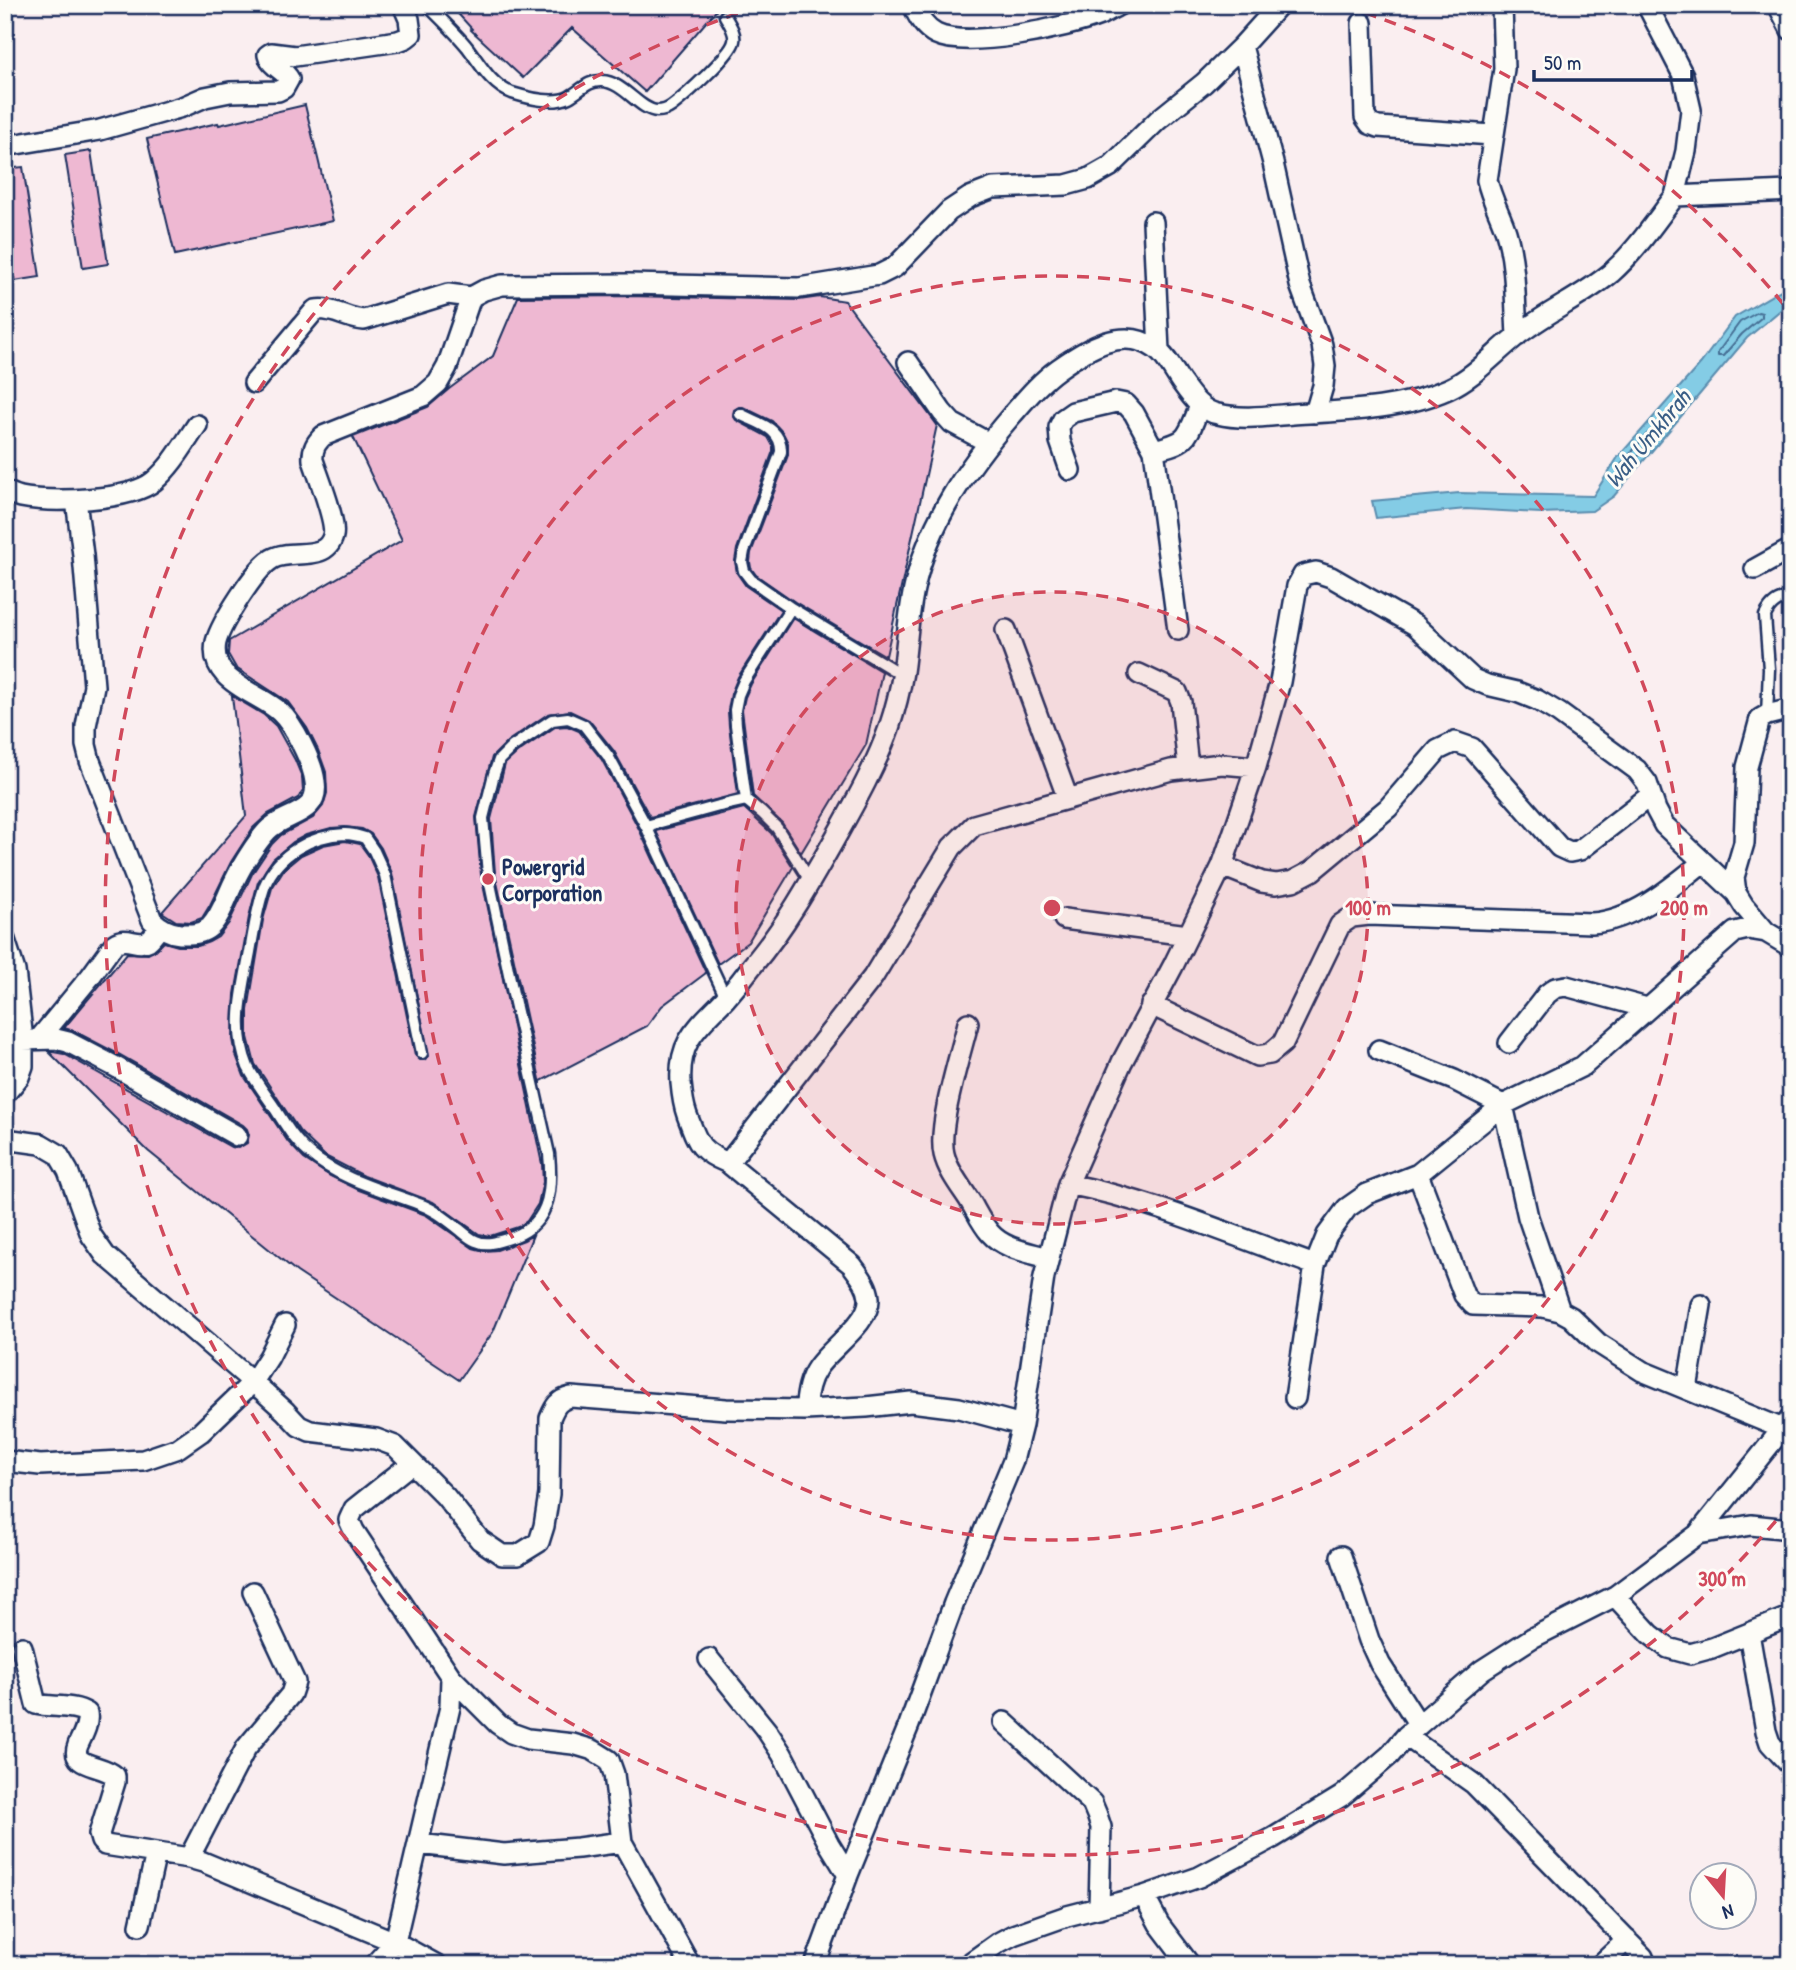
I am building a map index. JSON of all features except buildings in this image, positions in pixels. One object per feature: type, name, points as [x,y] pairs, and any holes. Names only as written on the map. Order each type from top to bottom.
[{"type":"street","points":[[5,146],[100,130],[182,107],[205,97],[230,92],[278,91],[284,88],[289,79],[271,62],[268,55],[295,55],[398,41],[411,34],[403,5]]},
{"type":"street","points":[[913,5],[918,16],[933,32],[963,40],[987,40],[1064,26],[1100,15],[1119,5]]},
{"type":"street","points":[[254,383],[315,310],[328,310],[352,319],[364,320],[448,294],[471,297],[502,285],[629,284],[799,288],[879,275],[895,267],[949,211],[970,197],[993,188],[1066,186],[1088,179],[1111,166],[1158,120],[1204,83],[1279,5]]},
{"type":"street","points":[[1502,5],[1504,69],[1487,180],[1512,258],[1517,336]]},
{"type":"street","points":[[805,1410],[808,1384],[818,1366],[863,1317],[870,1301],[866,1284],[852,1265],[728,1163],[712,1156],[701,1147],[683,1104],[682,1052],[698,1026],[726,998],[769,946],[811,882],[866,782],[889,727],[902,675],[913,591],[925,550],[942,512],[989,443],[1034,390],[1055,371],[1083,352],[1105,342],[1124,338],[1142,341],[1160,351],[1200,406],[1213,414],[1242,417],[1370,409],[1421,398],[1450,388],[1476,372],[1517,336],[1614,270],[1637,246],[1675,196],[1691,110],[1684,75],[1647,5]]},
{"type":"street","points":[[1778,5],[1791,30]]},
{"type":"street","points":[[1362,23],[1366,117],[1370,124],[1378,127],[1492,135]]},
{"type":"street","points":[[1242,46],[1273,163],[1300,285],[1322,345],[1325,366],[1315,413]]},
{"type":"street","points":[[1675,196],[1791,191]]},
{"type":"street","points":[[1153,222],[1160,351]]},
{"type":"street","points":[[76,500],[94,686],[86,726],[86,745],[90,761],[152,920],[159,928],[177,933],[198,934],[209,928],[217,918],[236,877],[265,833],[274,825],[302,812],[315,796],[316,785],[301,741],[280,712],[230,681],[220,668],[216,643],[226,619],[258,571],[273,558],[311,553],[329,545],[334,535],[333,522],[313,460],[312,452],[317,442],[323,436],[423,396],[438,383],[471,297]]},
{"type":"street","points":[[908,362],[952,423],[989,443]]},
{"type":"street","points":[[1070,470],[1060,441],[1059,427],[1063,419],[1073,412],[1116,402],[1126,404],[1135,413],[1154,450],[1178,630]]},
{"type":"street","points":[[1154,450],[1178,444],[1187,436],[1200,406]]},
{"type":"street","points":[[5,491],[21,497],[76,500],[128,492],[152,483],[169,466],[197,425]]},
{"type":"street","points":[[1755,569],[1791,549]]},
{"type":"street","points":[[815,1965],[954,1603],[1013,1461],[1022,1424],[1044,1277],[1068,1184],[1122,1062],[1222,866],[1256,767],[1280,682],[1297,586],[1303,575],[1315,572],[1331,577],[1415,625],[1473,680],[1537,700],[1637,770],[1647,783],[1664,825],[1736,893],[1766,932],[1791,947]]},
{"type":"street","points":[[1006,630],[1068,799]]},
{"type":"street","points":[[1139,674],[1177,692],[1181,702],[1188,767]]},
{"type":"street","points":[[1736,893],[1734,877],[1744,843],[1747,767],[1760,719],[1791,709]]},
{"type":"street","points":[[1222,866],[1262,882],[1276,884],[1293,881],[1312,871],[1388,808],[1438,750],[1455,742],[1472,748],[1559,847],[1570,852],[1580,850],[1651,795]]},
{"type":"street","points":[[728,1163],[873,977],[952,847],[974,825],[1171,770],[1222,764],[1256,767]]},
{"type":"street","points":[[1151,1005],[1257,1056],[1270,1054],[1283,1043],[1340,925],[1352,917],[1369,915],[1607,922],[1654,899],[1703,862]]},
{"type":"street","points":[[1064,919],[1188,936]]},
{"type":"street","points":[[5,1094],[19,1077],[31,1040],[90,977],[114,944],[125,940],[146,943],[159,928]]},
{"type":"street","points":[[1295,1398],[1315,1265],[1327,1235],[1347,1209],[1367,1194],[1418,1174],[1503,1105],[1583,1066],[1735,932],[1748,929],[1766,932]]},
{"type":"street","points":[[5,940],[31,1040]]},
{"type":"street","points":[[1509,1042],[1546,993],[1555,988],[1566,986],[1647,1008]]},
{"type":"street","points":[[968,1023],[942,1136],[944,1154],[950,1169],[989,1232],[1009,1246],[1048,1258]]},
{"type":"street","points":[[31,1040],[56,1039],[68,1042],[237,1136]]},
{"type":"street","points":[[1379,1050],[1454,1080],[1503,1105]]},
{"type":"street","points":[[1503,1105],[1528,1217],[1560,1311]]},
{"type":"street","points":[[5,1139],[41,1144],[58,1153],[68,1171],[91,1235],[105,1255],[253,1382],[299,1426],[310,1431],[376,1438],[395,1446],[445,1496],[480,1540],[502,1555],[519,1555],[539,1542],[549,1494],[550,1418],[554,1406],[560,1400],[571,1396],[726,1409],[805,1410],[911,1402],[959,1408],[1022,1424]]},
{"type":"street","points":[[967,1965],[1013,1935],[1199,1877],[1311,1816],[1342,1796],[1482,1670],[1532,1638],[1615,1596],[1698,1534],[1787,1424],[1642,1371],[1598,1343],[1571,1317],[1560,1311],[1543,1307],[1481,1306],[1467,1301],[1418,1174]]},
{"type":"street","points":[[1068,1184],[1142,1202],[1191,1218],[1315,1265]]},
{"type":"street","points":[[1687,1389],[1701,1305]]},
{"type":"street","points":[[5,1461],[40,1465],[143,1460],[178,1448],[201,1432],[253,1382],[270,1357],[285,1325]]},
{"type":"street","points":[[412,1463],[354,1509],[349,1520],[354,1531],[451,1677],[498,1724],[511,1733],[528,1739],[593,1749],[608,1760],[614,1774],[622,1842],[690,1965]]},
{"type":"street","points":[[1698,1534],[1751,1525],[1791,1529]]},
{"type":"street","points":[[1341,1556],[1374,1652],[1413,1730],[1474,1784],[1627,1940],[1643,1957],[1646,1965]]},
{"type":"street","points":[[188,1858],[246,1748],[291,1694],[295,1682],[253,1592]]},
{"type":"street","points":[[1615,1596],[1650,1634],[1668,1648],[1690,1654],[1712,1648],[1791,1616]]},
{"type":"street","points":[[1749,1633],[1766,1731],[1770,1743],[1791,1766]]},
{"type":"street","points":[[22,1647],[36,1704],[80,1708],[87,1713],[88,1720],[76,1750],[76,1757],[80,1762],[111,1772],[115,1776],[99,1834],[100,1841],[105,1845],[188,1858],[395,1942],[437,1965]]},
{"type":"street","points":[[709,1659],[767,1731],[848,1875]]},
{"type":"street","points":[[374,1965],[395,1942],[450,1707],[451,1677]]},
{"type":"street","points":[[1004,1723],[1091,1802],[1101,1827],[1099,1908]]},
{"type":"street","points":[[419,1844],[504,1854],[622,1842]]},
{"type":"street","points":[[140,1925],[156,1853]]},
{"type":"street","points":[[1144,1896],[1159,1924],[1189,1965]]},
{"type":"street","points":[[1600,1965],[1627,1940]]},
{"type":"lane","points":[[427,5],[502,88],[513,93],[558,100],[569,97],[589,83],[601,81],[615,84],[655,111],[671,107],[731,50],[734,36],[725,16]]},
{"type":"lane","points":[[740,414],[775,432],[781,444],[781,452],[744,551],[744,572],[791,608],[902,675]]},
{"type":"lane","points":[[1767,715],[1769,669],[1765,616],[1776,601],[1791,596]]},
{"type":"lane","points":[[791,608],[744,681],[735,710],[736,725],[746,800],[776,828],[811,882]]},
{"type":"lane","points":[[422,1053],[385,875],[370,845],[365,838],[347,834],[319,837],[289,853],[270,874],[260,900],[242,996],[240,1022],[248,1066],[294,1138],[329,1167],[366,1185],[433,1209],[476,1241],[490,1244],[531,1229],[542,1213],[551,1177],[549,1154],[488,874],[483,818],[499,760],[512,747],[552,720],[568,718],[584,724],[608,756],[646,826],[726,998]]},
{"type":"lane","points":[[646,826],[746,800]]},
{"type":"water","name":"Wah Umkhrah","points":[[1791,284],[1791,306],[1783,308],[1747,338],[1614,496],[1592,511],[1541,513],[1466,509],[1376,518],[1372,501],[1459,493],[1593,496],[1618,457],[1701,363],[1735,317]]},
{"type":"place","name":"Powergrid Corporation","points":[[488,879]]}]
